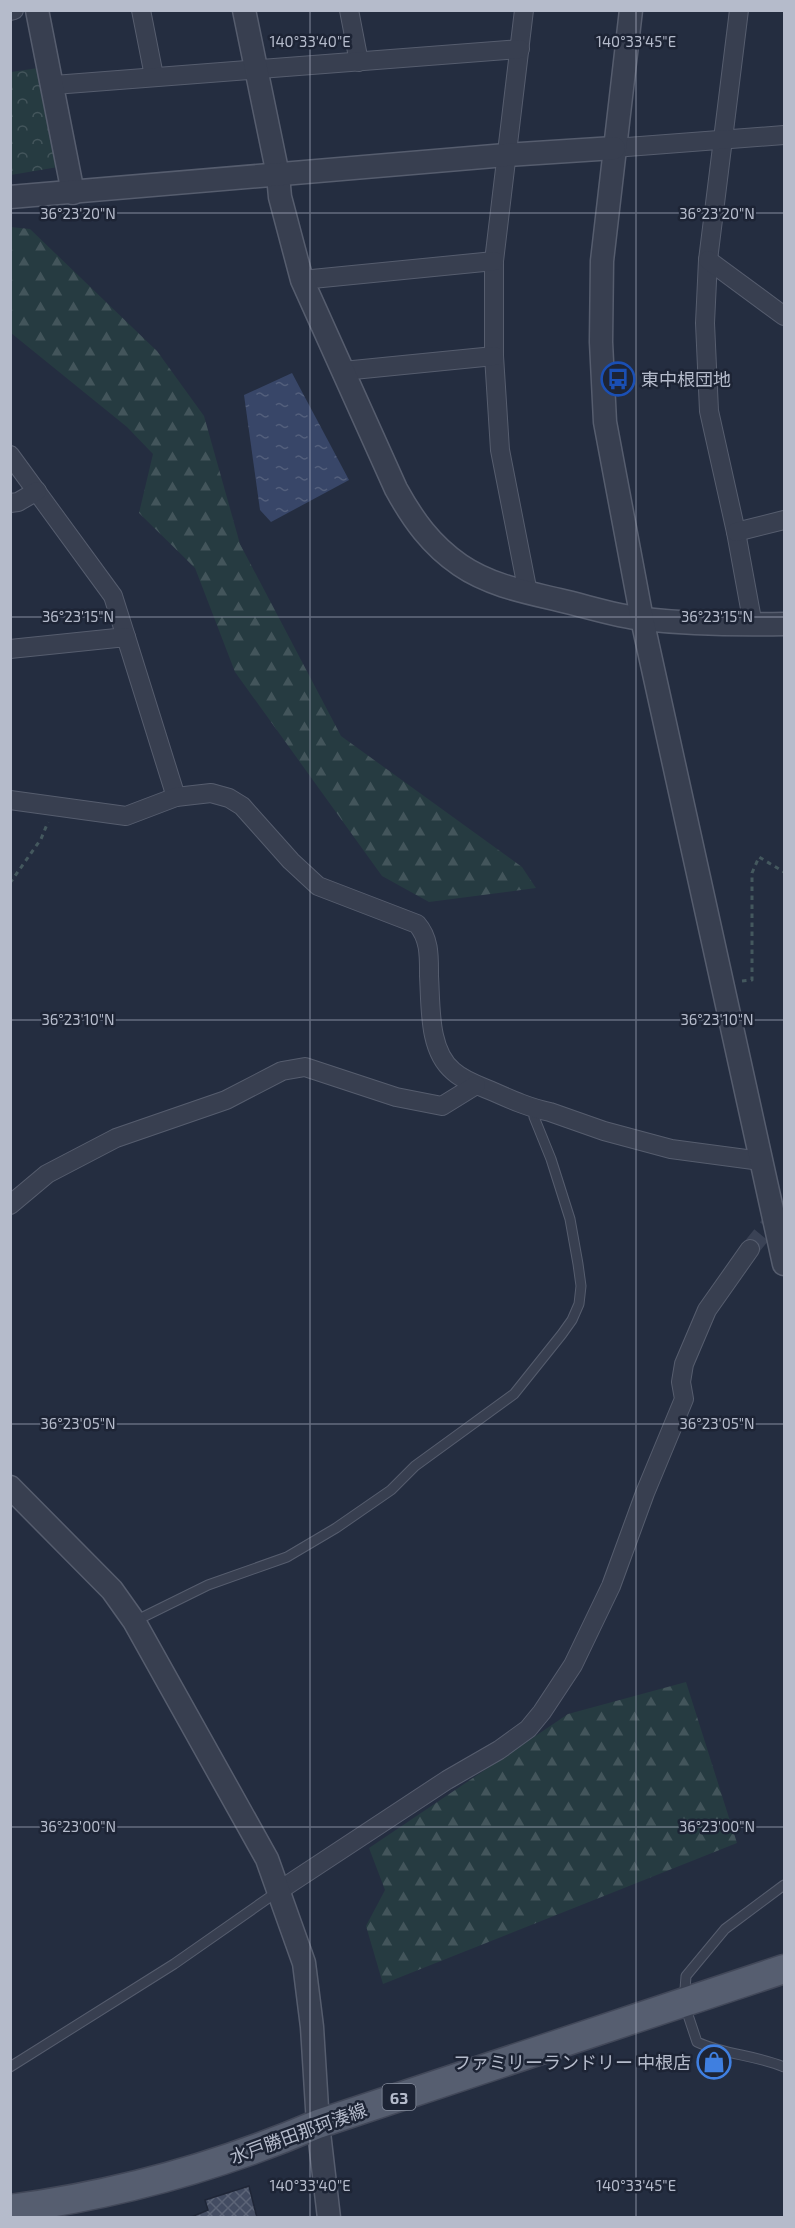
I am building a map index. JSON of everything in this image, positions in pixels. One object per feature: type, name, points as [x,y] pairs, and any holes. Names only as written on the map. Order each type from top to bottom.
[{"type":"main road","name":"水戸勝田那珂湊線","points":[[10,2209],[147,2184],[271,2144],[318,2124],[784,1969]]},
{"type":"street","points":[[38,10],[73,193]]},
{"type":"street","points":[[141,10],[154,76]]},
{"type":"street","points":[[244,10],[278,175],[280,198],[302,280],[318,320],[396,489],[415,522],[438,547],[460,565],[486,580],[528,593],[642,619],[753,625],[784,624]]},
{"type":"street","points":[[349,10],[359,62]]},
{"type":"street","points":[[524,10],[494,261],[494,356],[500,450],[528,593]]},
{"type":"street","points":[[631,10],[602,261],[600,308],[602,379],[608,441],[642,619],[784,1264]]},
{"type":"street","points":[[739,10],[708,260],[705,323],[709,411],[736,532],[753,625]]},
{"type":"street","points":[[54,85],[520,49]]},
{"type":"street","points":[[10,197],[506,154],[784,135]]},
{"type":"street","points":[[708,260],[784,316]]},
{"type":"street","points":[[302,280],[494,261]]},
{"type":"street","points":[[343,371],[494,356]]},
{"type":"street","points":[[10,455],[113,596],[176,797]]},
{"type":"street","points":[[10,503],[18,502],[37,491]]},
{"type":"street","points":[[736,532],[784,520]]},
{"type":"street","points":[[10,649],[126,637]]},
{"type":"street","points":[[10,800],[126,816],[176,797],[212,793],[229,798],[242,806],[291,861],[318,886],[417,924],[424,933],[428,949],[433,1031],[445,1063],[454,1072],[476,1085],[534,1109],[671,1149],[761,1161]]},
{"type":"street","points":[[10,1205],[47,1174],[116,1138],[226,1100],[282,1071],[305,1067],[396,1097],[442,1106],[476,1085]]},
{"type":"street","points":[[280,1890],[447,1780],[499,1750],[528,1729],[542,1712],[573,1665],[611,1586],[645,1492],[684,1399],[681,1382],[684,1364],[707,1310],[750,1249]]},
{"type":"street","points":[[10,1487],[112,1590],[134,1621],[267,1859],[280,1890],[304,1963],[312,2027],[318,2124],[329,2217]]},
{"type":"lane","points":[[134,1621],[208,1586],[287,1557],[336,1528],[391,1490],[415,1466],[514,1394],[562,1334],[579,1304],[581,1286],[579,1264],[570,1219],[552,1158],[534,1117],[534,1109]]},
{"type":"lane","points":[[784,1885],[725,1929],[686,1976],[684,2003],[697,2042],[713,2049],[768,2060],[784,2067]]},
{"type":"lane","points":[[10,2067],[174,1964],[280,1890]]},
{"type":"path","points":[[10,883],[41,839],[55,807]]},
{"type":"path","points":[[722,982],[752,980],[752,873],[759,857],[784,872]]},
{"type":"green space","points":[[38,68],[58,167],[11,175],[11,72]]},
{"type":"green space","points":[[11,227],[30,229],[157,351],[204,416],[240,544],[341,736],[522,867],[536,888],[429,902],[382,876],[235,672],[195,568],[139,513],[153,454],[127,427],[11,333]]},
{"type":"green space","points":[[686,1682],[737,1843],[383,1984],[366,1926],[385,1890],[369,1848],[568,1714]]},
{"type":"water","points":[[292,373],[349,480],[271,522],[260,510],[244,395]]},
{"type":"building","points":[[249,2186],[257,2218],[189,2218],[208,2210],[205,2200]]},
{"type":"tunnel","points":[[750,1249],[784,1207]]},
{"type":"place","name":"東中根団地","points":[[618,379]]},
{"type":"place","name":"ファミリーランドリー 中根店","points":[[714,2062]]}]
